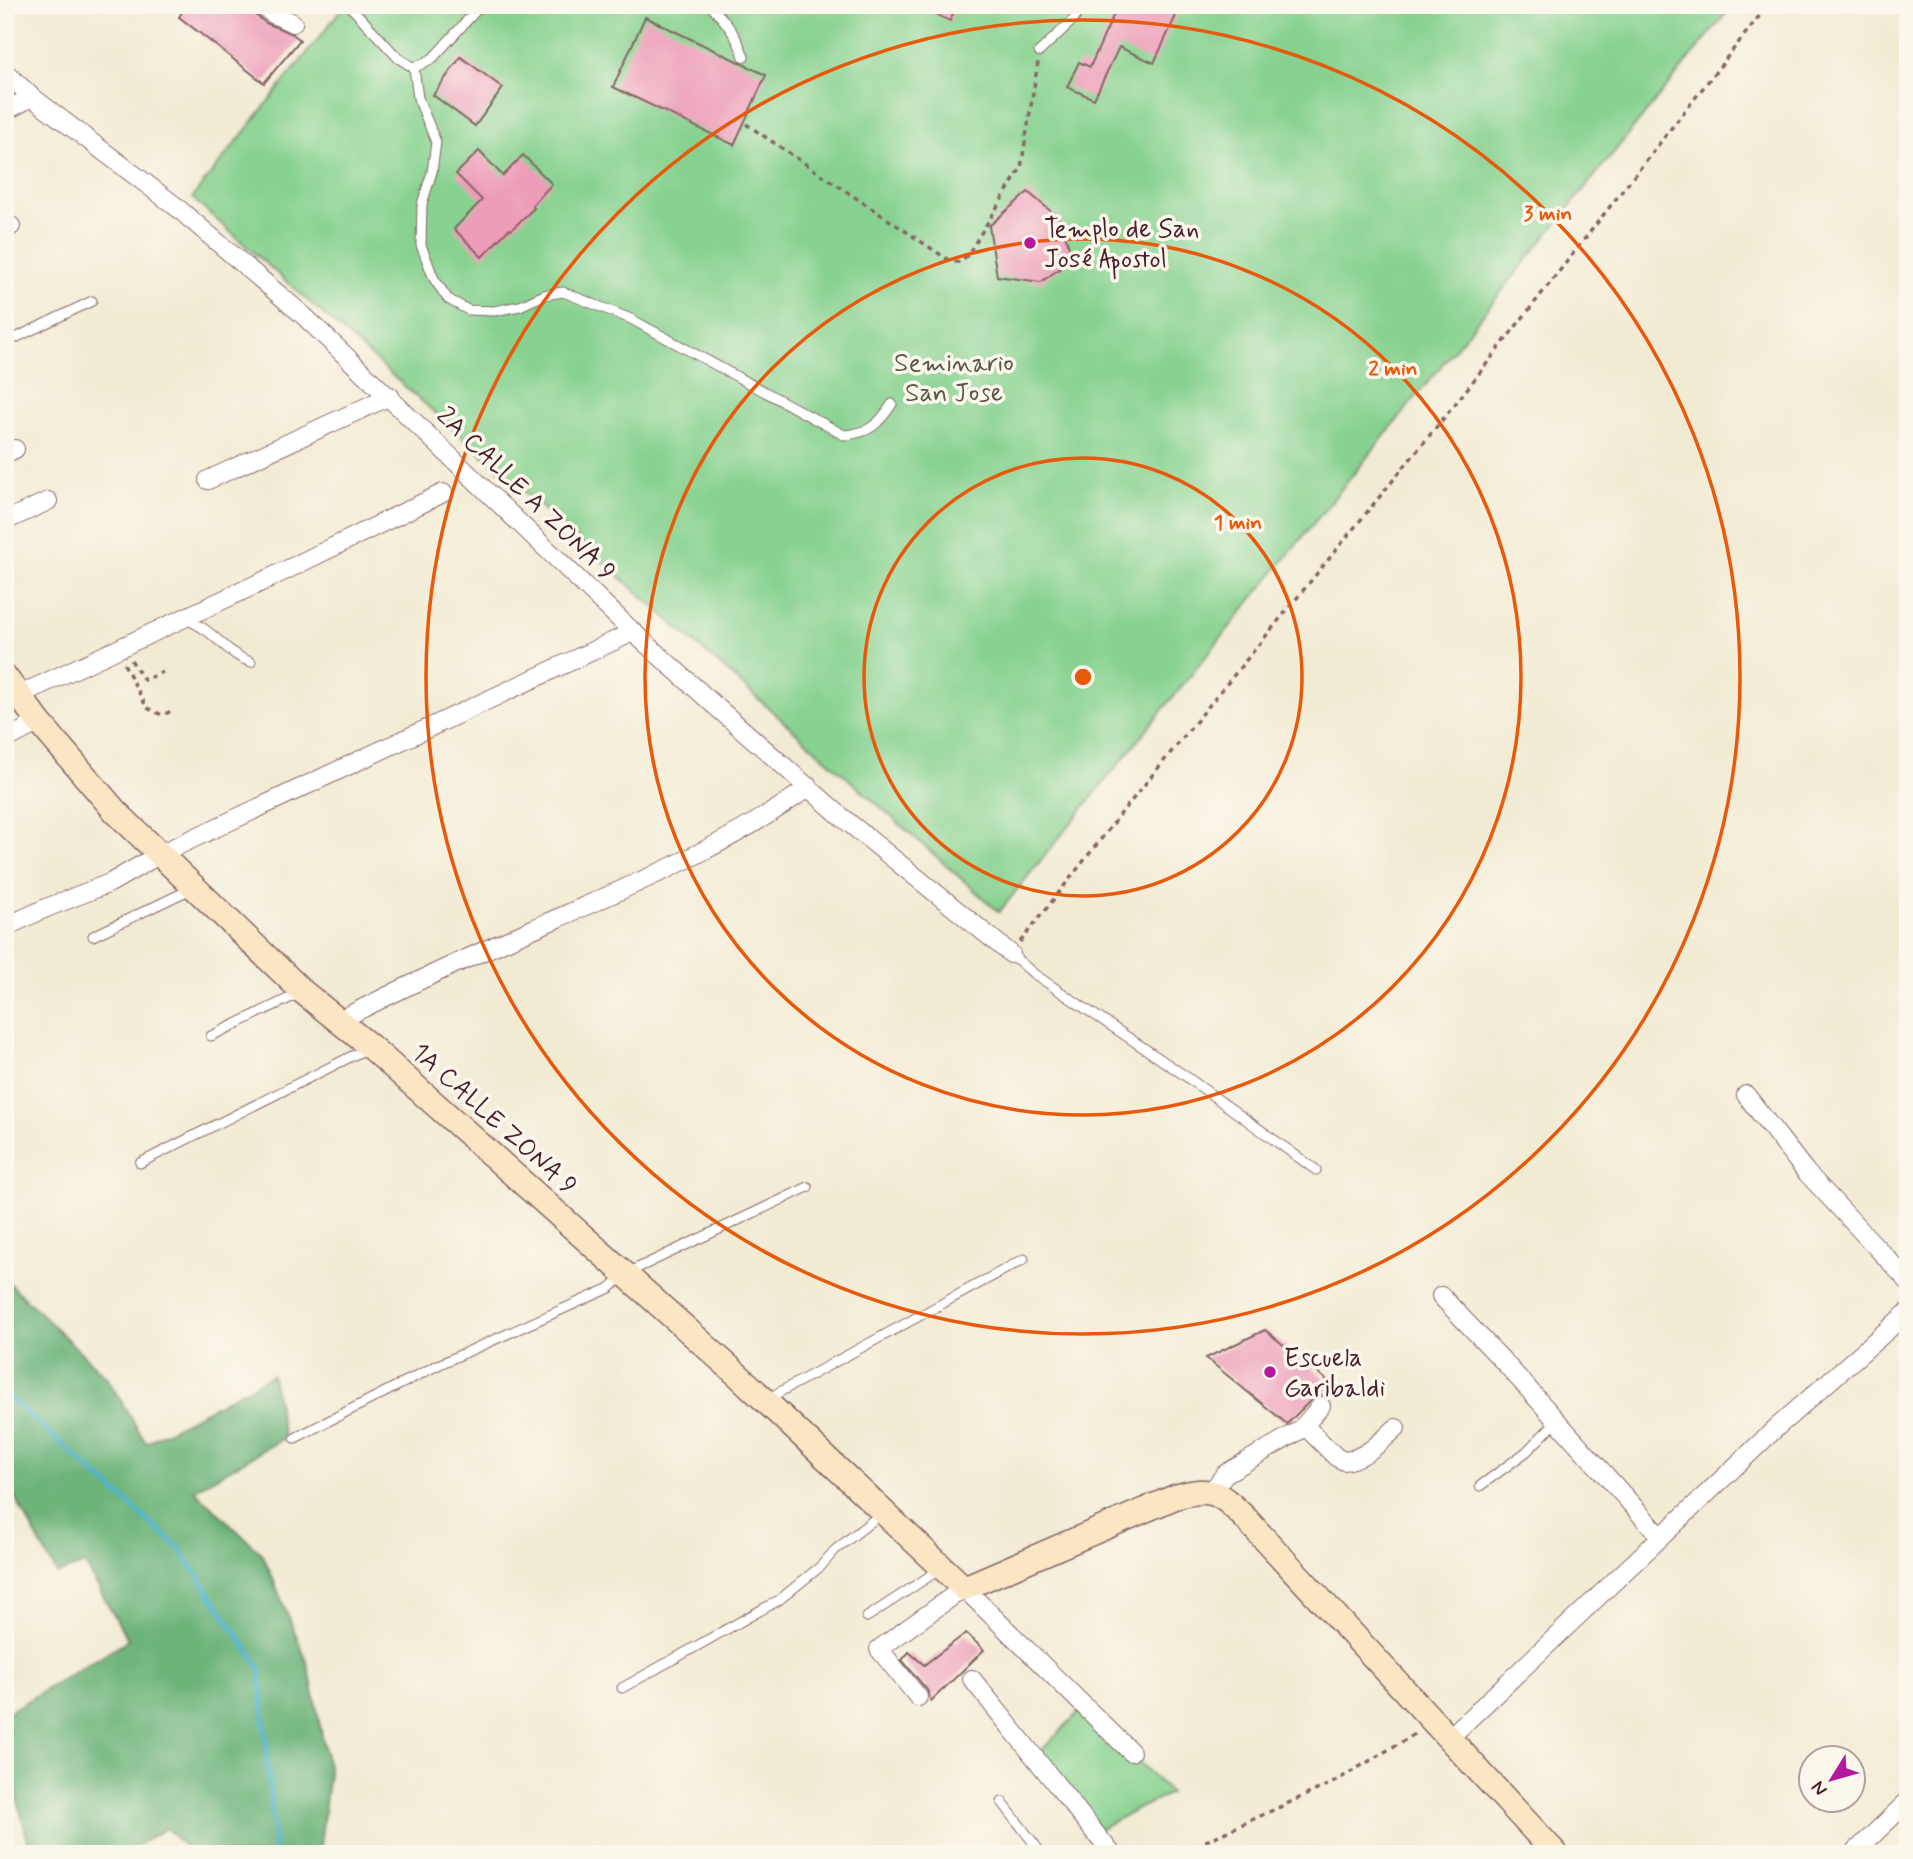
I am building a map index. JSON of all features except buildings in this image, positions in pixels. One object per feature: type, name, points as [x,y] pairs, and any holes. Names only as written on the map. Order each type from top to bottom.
[{"type":"street","points":[[261,5],[273,15],[293,23]]},
{"type":"street","name":"2A CALLE A ZONA 9","points":[[5,72],[32,97],[174,205],[304,316],[633,632],[907,871],[1011,954]]},
{"type":"street","points":[[5,111],[32,97]]},
{"type":"street","points":[[208,480],[390,396]]},
{"type":"street","points":[[12,686],[121,647],[443,493]]},
{"type":"street","points":[[5,521],[48,501]]},
{"type":"street","points":[[5,927],[110,883],[160,854],[633,632]]},
{"type":"street","name":"1A CALLE ZONA 9","points":[[12,686],[99,794],[303,992],[371,1047],[765,1400],[964,1588]]},
{"type":"street","points":[[5,740],[39,722]]},
{"type":"street","points":[[340,1020],[394,992],[703,851],[774,813],[809,787]]},
{"type":"street","points":[[1746,1095],[1806,1172],[1908,1281]]},
{"type":"street","points":[[1441,1296],[1660,1536]]},
{"type":"street","points":[[1442,1730],[1908,1312]]},
{"type":"street","points":[[1212,1491],[1225,1474],[1294,1435],[1321,1406]]},
{"type":"street","points":[[1304,1425],[1336,1457],[1344,1461],[1355,1459],[1367,1452],[1396,1428]]},
{"type":"street","points":[[918,1697],[879,1649],[964,1588],[1175,1497],[1203,1490],[1212,1491],[1230,1503],[1246,1519],[1556,1854]]},
{"type":"street","points":[[964,1588],[1131,1752]]},
{"type":"street","points":[[972,1679],[1112,1854]]},
{"type":"street","points":[[1853,1854],[1908,1801]]},
{"type":"lane","points":[[349,5],[398,58],[414,68]]},
{"type":"lane","points":[[414,68],[433,58],[481,5]]},
{"type":"lane","points":[[710,5],[730,25],[739,39],[744,57]]},
{"type":"lane","points":[[1039,52],[1074,19],[1083,5]]},
{"type":"lane","points":[[414,68],[418,97],[436,142],[432,172],[422,204],[421,245],[434,279],[448,299],[468,310],[494,311],[520,306],[544,295],[563,292],[631,319],[844,435],[858,434],[880,423],[892,404]]},
{"type":"lane","points":[[5,343],[92,302]]},
{"type":"lane","points":[[182,618],[210,631],[243,660],[251,662]]},
{"type":"lane","points":[[93,936],[193,887]]},
{"type":"lane","points":[[1011,954],[1034,974],[1184,1075],[1316,1170]]},
{"type":"lane","points":[[211,1036],[303,992]]},
{"type":"lane","points":[[140,1163],[371,1047]]},
{"type":"lane","points":[[295,1437],[440,1364],[610,1288],[625,1274],[808,1187]]},
{"type":"lane","points":[[765,1400],[1024,1259]]},
{"type":"lane","points":[[1480,1486],[1526,1451],[1557,1421]]},
{"type":"lane","points":[[622,1688],[779,1600],[801,1584],[835,1550],[884,1512]]},
{"type":"lane","points":[[867,1617],[943,1568]]},
{"type":"lane","points":[[1002,1802],[1042,1854]]},
{"type":"path","points":[[1011,954],[1123,811],[1452,408],[1768,5]]},
{"type":"path","points":[[746,124],[950,261],[958,262],[967,256],[1021,168],[1039,52]]},
{"type":"path","points":[[121,647],[144,680],[163,673]]},
{"type":"path","points":[[121,647],[147,708],[162,715],[172,712]]},
{"type":"path","points":[[1178,1854],[1442,1730]]},
{"type":"green space","name":"Seminario San Jose","points":[[345,5],[1733,5],[999,912],[192,198]]},
{"type":"green space","points":[[5,1279],[107,1378],[146,1443],[272,1375],[284,1438],[194,1490],[263,1555],[308,1664],[329,1772],[319,1854],[192,1854],[166,1828],[123,1854],[31,1854],[5,1748],[5,1714],[128,1640],[85,1564],[57,1574],[5,1479]]},
{"type":"green space","points":[[1084,1707],[1170,1793],[1094,1831],[1035,1757]]},
{"type":"waterway","points":[[5,1394],[179,1548],[260,1668],[275,1854]]},
{"type":"place","name":"Templo de San José Apostol","points":[[1030,243]]},
{"type":"place","name":"Escuela Garibaldi","points":[[1270,1372]]}]
